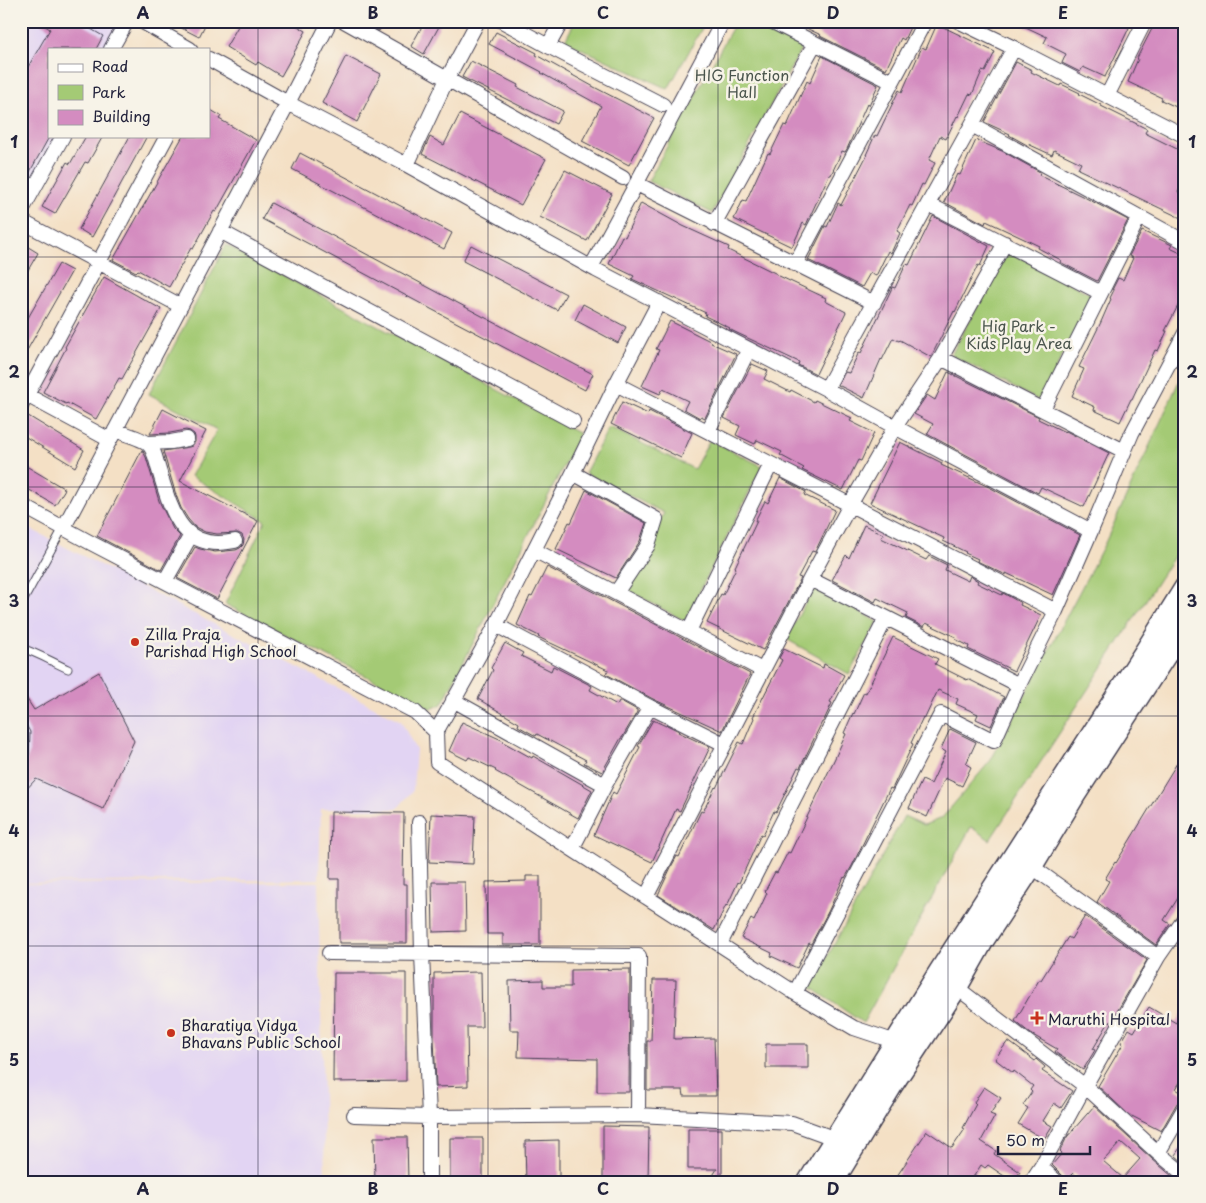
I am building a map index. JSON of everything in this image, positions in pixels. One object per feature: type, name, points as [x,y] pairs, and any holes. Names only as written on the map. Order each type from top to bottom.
[{"type":"highway","points":[[809,1182],[896,1042],[1067,790],[1185,589]]},
{"type":"highway","points":[[1084,763],[1178,651],[1185,624]]},
{"type":"highway","points":[[832,1182],[890,1087],[956,987],[982,941],[1031,866],[1067,790]]},
{"type":"street","points":[[112,48],[127,21]]},
{"type":"street","points":[[142,21],[188,48]]},
{"type":"street","points":[[64,527],[330,21]]},
{"type":"street","points":[[344,21],[624,178]]},
{"type":"street","points":[[406,165],[447,79],[478,21]]},
{"type":"street","points":[[502,21],[663,105]]},
{"type":"street","points":[[548,46],[562,21]]},
{"type":"street","points":[[591,267],[723,21]]},
{"type":"street","points":[[771,21],[892,82]]},
{"type":"street","points":[[795,264],[925,21]]},
{"type":"street","points":[[958,21],[1184,134]]},
{"type":"street","points":[[1106,96],[1145,21]]},
{"type":"street","points":[[714,224],[815,43]]},
{"type":"street","points":[[826,389],[1014,48]]},
{"type":"street","points":[[210,60],[591,267],[826,389],[1091,531]]},
{"type":"street","points":[[972,125],[1185,242]]},
{"type":"street","points":[[21,212],[62,138]]},
{"type":"street","points":[[166,138],[23,398],[113,435],[148,443],[187,439]]},
{"type":"street","points":[[637,184],[874,303]]},
{"type":"street","points":[[928,204],[1101,293]]},
{"type":"street","points":[[1043,409],[1139,217]]},
{"type":"street","points":[[21,221],[181,306]]},
{"type":"street","points":[[220,231],[573,421]]},
{"type":"street","points":[[646,897],[762,670],[850,505],[894,427],[941,358],[1005,244]]},
{"type":"street","points":[[659,302],[496,625],[436,732],[437,762],[854,1028],[896,1042]]},
{"type":"street","points":[[795,992],[941,714],[994,741],[1018,685],[1056,611],[1132,433],[1185,332]]},
{"type":"street","points":[[708,431],[749,349]]},
{"type":"street","points":[[941,358],[1124,451]]},
{"type":"street","points":[[616,384],[1056,611]]},
{"type":"street","points":[[148,443],[154,453],[169,503],[184,529],[200,540],[212,543],[235,541]]},
{"type":"street","points":[[689,632],[771,464]]},
{"type":"street","points":[[573,473],[656,519],[648,545],[616,593]]},
{"type":"street","points":[[21,505],[415,712],[436,732]]},
{"type":"street","points":[[165,581],[191,535]]},
{"type":"street","points":[[534,550],[762,670]]},
{"type":"street","points":[[810,579],[1018,685]]},
{"type":"street","points":[[720,944],[886,618]]},
{"type":"street","points":[[496,625],[724,744]]},
{"type":"street","points":[[454,700],[605,786]]},
{"type":"street","points":[[572,849],[650,706]]},
{"type":"street","points":[[419,822],[429,1117],[429,1182]]},
{"type":"street","points":[[1031,866],[1158,956]]},
{"type":"street","points":[[1031,1182],[1158,956],[1185,918]]},
{"type":"street","points":[[329,953],[639,956],[638,1115]]},
{"type":"street","points":[[956,987],[1085,1086],[1158,1153],[1185,1175]]},
{"type":"street","points":[[1158,1153],[1185,1108]]},
{"type":"street","points":[[354,1115],[429,1117],[638,1115],[792,1123],[836,1139]]},
{"type":"street","points":[[1041,1167],[1057,1182]]},
{"type":"lane","points":[[21,605],[64,527]]},
{"type":"lane","points":[[21,648],[32,651],[68,668]]},
{"type":"shaded area","points":[[21,21],[102,21],[116,28],[106,48],[48,48],[48,138],[56,138],[21,201]]},
{"type":"shaded area","name":"Zilla Praja Parishad High School","points":[[21,524],[401,721],[416,750],[413,790],[397,809],[321,809],[319,879],[21,883]]},
{"type":"shaded area","name":"Bharatiya Vidya Bhavans Public School","points":[[318,882],[325,1182],[21,1182],[21,884]]},
{"type":"green space","points":[[575,21],[706,21],[668,89],[565,41]]},
{"type":"green space","name":"HIG Function Hall","points":[[736,21],[755,21],[804,44],[712,213],[648,181]]},
{"type":"green space","points":[[226,245],[580,434],[442,704],[431,709],[225,604],[265,521],[191,476],[217,430],[149,394]]},
{"type":"green space","name":"Hig Park - Kids Play Area","points":[[1008,251],[1092,295],[1040,401],[951,355]]},
{"type":"green space","points":[[1185,368],[1185,540],[990,840],[971,827],[863,1023],[811,987],[904,816],[924,825],[942,818],[991,760],[1105,543]]},
{"type":"green space","points":[[609,427],[694,469],[710,440],[762,466],[685,621],[624,588],[664,513],[585,473]]},
{"type":"green space","points":[[814,587],[878,622],[849,674],[786,639]]},
{"type":"building","points":[[37,21],[77,21],[103,36],[97,48],[48,48],[48,138],[21,188],[21,79],[50,29]]},
{"type":"building","points":[[168,21],[207,21],[199,37]]},
{"type":"building","points":[[241,21],[289,21],[306,31],[281,76],[258,62],[256,65],[226,47]]},
{"type":"building","points":[[362,21],[385,21],[379,31]]},
{"type":"building","points":[[425,21],[442,21],[424,54],[411,46]]},
{"type":"building","points":[[791,21],[913,21],[904,40],[901,38],[886,69]]},
{"type":"building","points":[[1013,21],[1116,21],[1129,28],[1105,77],[1083,67],[1080,72],[1062,63],[1066,54],[1044,43],[1047,37]]},
{"type":"building","points":[[1156,21],[1185,21],[1185,111],[1128,82],[1137,58]]},
{"type":"building","points":[[937,24],[995,52],[985,72],[982,71],[972,95],[969,94],[946,139],[940,136],[929,160],[935,163],[897,231],[900,233],[891,253],[888,251],[876,276],[870,273],[862,287],[808,260],[838,203],[841,205],[867,155],[875,135],[877,136],[899,90],[902,92],[922,47],[926,49]]},
{"type":"building","points":[[496,32],[654,118],[629,165],[582,141],[601,106],[489,44]]},
{"type":"building","points":[[346,56],[381,74],[357,122],[322,103]]},
{"type":"building","points":[[822,56],[878,85],[869,105],[867,104],[847,149],[845,152],[842,151],[806,225],[803,223],[792,247],[734,219],[743,200],[746,201],[768,153],[770,154],[784,125],[787,126],[807,81],[810,83]]},
{"type":"building","points":[[471,61],[563,111],[556,124],[462,77]]},
{"type":"building","points":[[1016,62],[1032,70],[1031,72],[1080,93],[1101,106],[1147,129],[1145,133],[1185,153],[1185,179],[1178,192],[1185,195],[1185,220],[1078,169],[1081,163],[1054,150],[1052,155],[1027,145],[1010,134],[984,122]]},
{"type":"building","points":[[210,110],[221,116],[219,119],[256,140],[216,212],[214,211],[169,287],[138,270],[136,272],[113,260],[182,138],[210,138]]},
{"type":"building","points":[[460,114],[546,159],[521,205],[422,154],[430,137],[444,145]]},
{"type":"building","points":[[85,138],[102,138],[88,163],[85,162],[55,214],[42,207],[67,162],[70,164]]},
{"type":"building","points":[[129,138],[146,138],[92,237],[79,229]]},
{"type":"building","points":[[976,140],[1002,151],[1040,172],[1039,175],[1128,220],[1097,281],[1060,262],[1061,260],[1038,248],[1039,246],[986,221],[985,224],[944,202],[957,174],[960,175]]},
{"type":"building","points":[[300,153],[452,233],[444,249],[292,169]]},
{"type":"building","points":[[565,170],[612,194],[587,241],[540,217]]},
{"type":"building","points":[[271,203],[593,374],[585,390],[262,219]]},
{"type":"building","points":[[641,203],[683,226],[729,247],[728,250],[826,298],[825,301],[846,312],[816,374],[798,365],[799,362],[729,329],[705,316],[706,313],[632,279],[634,276],[609,264],[622,236],[625,237]]},
{"type":"building","points":[[933,216],[989,246],[931,357],[893,338],[881,359],[864,398],[838,385],[845,372],[849,373],[859,352],[861,353],[892,287],[895,288],[906,264],[909,265]]},
{"type":"building","points":[[1142,231],[1172,245],[1170,248],[1185,255],[1185,292],[1165,331],[1167,331],[1158,351],[1155,350],[1120,422],[1094,410],[1095,407],[1072,396],[1084,369],[1079,367],[1101,322],[1118,278],[1123,280],[1133,258],[1129,256]]},
{"type":"building","points":[[25,245],[38,253],[21,282],[21,251]]},
{"type":"building","points":[[471,245],[566,294],[557,310],[463,261]]},
{"type":"building","points":[[59,264],[72,271],[21,361],[21,330]]},
{"type":"building","points":[[104,277],[161,309],[122,379],[119,378],[96,419],[43,392],[65,347]]},
{"type":"building","points":[[583,304],[626,327],[618,343],[575,320]]},
{"type":"building","points":[[670,321],[736,354],[705,418],[701,416],[700,418],[684,409],[688,401],[663,389],[660,394],[642,386],[659,350],[656,349]]},
{"type":"building","points":[[752,364],[768,371],[764,379],[852,418],[850,421],[874,433],[861,461],[858,460],[843,490],[802,470],[804,468],[780,455],[782,452],[757,440],[755,444],[736,435],[740,426],[724,418]]},
{"type":"building","points":[[948,372],[1039,417],[1038,419],[1109,453],[1084,507],[1041,487],[1038,493],[927,434],[933,424],[914,414],[927,395],[935,400]]},
{"type":"building","points":[[622,402],[648,414],[649,411],[692,433],[681,458],[611,424]]},
{"type":"building","points":[[163,409],[206,431],[180,481],[258,521],[217,599],[177,578],[195,547],[215,552],[236,550],[243,545],[244,540],[242,535],[238,533],[217,534],[205,532],[195,527],[181,508],[163,451],[192,446],[195,442],[195,437],[194,434],[186,430],[150,434]]},
{"type":"building","points":[[25,414],[84,450],[75,467],[21,434],[21,415]]},
{"type":"building","points":[[900,442],[942,463],[941,465],[989,487],[1080,535],[1053,595],[977,561],[978,559],[943,541],[944,538],[870,503]]},
{"type":"building","points":[[142,450],[146,457],[159,501],[173,529],[180,536],[161,570],[97,536]]},
{"type":"building","points":[[21,463],[65,489],[55,505],[21,485]]},
{"type":"building","points":[[780,478],[806,492],[804,495],[835,510],[815,552],[812,551],[798,577],[801,578],[763,650],[707,623],[736,568],[765,501],[768,503]]},
{"type":"building","points":[[586,490],[646,523],[640,541],[616,578],[556,549],[569,522],[571,523]]},
{"type":"building","points":[[864,525],[883,534],[881,538],[926,560],[929,556],[947,565],[945,570],[968,581],[970,576],[978,581],[977,583],[1002,595],[1003,593],[1021,603],[1020,605],[1041,615],[1014,671],[968,649],[969,646],[955,639],[956,637],[926,623],[924,627],[906,618],[908,613],[877,598],[875,602],[832,580],[846,555],[849,558]]},
{"type":"building","points":[[547,567],[750,674],[722,731],[653,699],[606,674],[608,670],[517,625],[530,596],[532,597]]},
{"type":"building","points":[[893,637],[938,659],[935,664],[1004,697],[991,726],[976,719],[978,714],[956,704],[958,699],[938,690],[925,718],[923,717],[892,789],[890,788],[852,866],[844,877],[829,910],[811,944],[809,943],[797,968],[771,956],[772,953],[741,938],[751,919],[754,921],[767,893],[765,891],[775,872],[777,873],[788,852],[790,853],[846,734],[844,733],[853,713],[864,692],[866,693]]},
{"type":"building","points":[[505,643],[523,653],[521,656],[551,671],[553,666],[592,686],[590,690],[617,705],[621,701],[637,710],[602,772],[584,763],[586,760],[518,726],[519,723],[478,699],[493,670],[491,668]]},
{"type":"building","points":[[784,649],[823,668],[824,664],[844,675],[800,768],[798,767],[763,835],[761,834],[739,883],[714,930],[658,895],[672,865],[677,856],[679,857],[701,811],[703,812],[739,742],[743,744],[753,717],[782,660],[779,658]]},
{"type":"building","points":[[99,672],[134,741],[103,809],[36,779],[21,795],[21,770],[29,755],[30,732],[21,716],[21,690],[34,710]]},
{"type":"building","points":[[653,720],[710,747],[680,811],[676,809],[652,862],[594,835],[613,792],[616,794],[640,747],[638,746]]},
{"type":"building","points":[[462,722],[504,741],[532,758],[533,756],[592,790],[578,818],[496,770],[469,757],[467,760],[449,751]]},
{"type":"building","points":[[950,729],[976,742],[966,764],[971,767],[962,786],[945,778],[927,817],[909,808],[922,780],[931,784],[946,752],[941,749]]},
{"type":"building","points":[[1185,750],[1185,887],[1164,920],[1170,924],[1156,945],[1097,902],[1109,881],[1105,879]]},
{"type":"building","points":[[331,812],[404,813],[403,884],[407,884],[407,943],[339,943],[339,879],[330,879]]},
{"type":"building","points":[[431,814],[475,816],[473,864],[429,862]]},
{"type":"building","points":[[526,876],[540,876],[540,945],[503,945],[503,934],[487,934],[486,882],[526,881]]},
{"type":"building","points":[[432,882],[465,882],[466,931],[433,932]]},
{"type":"building","points":[[1085,916],[1147,960],[1093,1049],[1095,1050],[1083,1070],[1059,1055],[1055,1052],[1057,1049],[1031,1034],[1015,1021],[1039,980],[1041,980],[1068,937],[1071,939]]},
{"type":"building","points":[[630,969],[629,1092],[597,1092],[597,1059],[518,1057],[519,1030],[510,1030],[509,981],[543,980],[543,987],[571,987],[571,970]]},
{"type":"building","points":[[481,972],[482,1027],[467,1027],[468,1086],[436,1087],[434,973]]},
{"type":"building","points":[[334,973],[406,973],[406,1081],[333,1082]]},
{"type":"building","points":[[653,980],[676,980],[674,1039],[714,1038],[716,1096],[684,1096],[683,1090],[647,1090],[647,1041],[651,1041]]},
{"type":"building","points":[[1149,1007],[1176,1023],[1185,1007],[1185,1073],[1176,1089],[1185,1095],[1185,1098],[1177,1103],[1161,1131],[1128,1114],[1098,1086],[1123,1044],[1121,1043],[1129,1029],[1134,1032]]},
{"type":"building","points":[[1008,1041],[1035,1061],[1036,1059],[1045,1067],[1042,1071],[1072,1091],[1061,1108],[1054,1103],[1043,1121],[1052,1126],[1044,1139],[1018,1124],[1028,1108],[1023,1105],[1032,1092],[1030,1090],[1033,1086],[995,1059]]},
{"type":"building","points":[[766,1044],[808,1044],[808,1068],[766,1068]]},
{"type":"building","points":[[984,1087],[1001,1098],[990,1114],[995,1116],[981,1141],[996,1151],[994,1154],[1020,1172],[1013,1182],[988,1165],[985,1168],[981,1165],[970,1182],[893,1182],[927,1131],[952,1148],[965,1129],[963,1128],[976,1104],[974,1102]]},
{"type":"building","points":[[1094,1106],[1179,1182],[1083,1182],[1073,1173],[1066,1180],[1052,1165],[1062,1153],[1060,1151],[1067,1137]],"holes":[[[1121,1142],[1140,1159],[1123,1178],[1103,1161]]]},
{"type":"building","points":[[603,1126],[649,1127],[648,1182],[603,1182]]},
{"type":"building","points":[[688,1129],[722,1129],[722,1182],[709,1182],[717,1169],[688,1169]]},
{"type":"building","points":[[374,1137],[407,1137],[408,1182],[375,1182]]},
{"type":"building","points":[[450,1138],[483,1138],[483,1182],[450,1182]]},
{"type":"building","points":[[559,1140],[559,1182],[526,1182],[525,1141]]},
{"type":"building","points":[[1185,1141],[1185,1164],[1175,1155]]},
{"type":"place","name":"Zilla Praja Parishad High School","points":[[135,642]]},
{"type":"place","name":"Maruthi Hospital","points":[[1037,1018]]},
{"type":"place","name":"Bharatiya Vidya Bhavans Public School","points":[[171,1033]]}]
